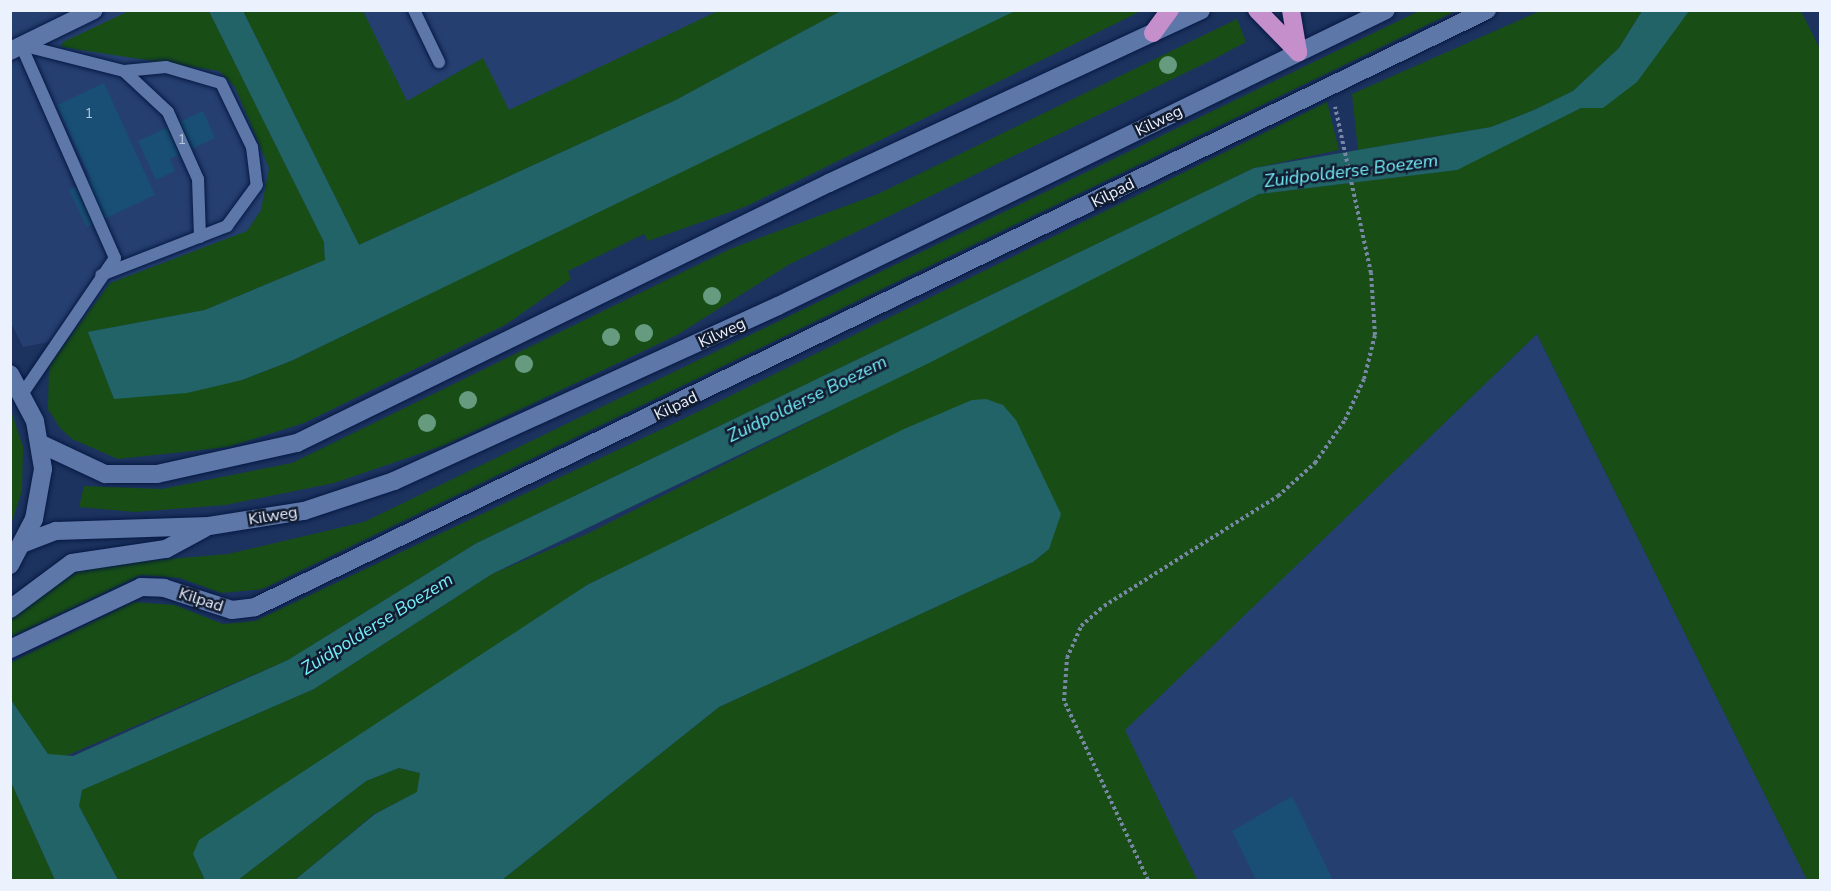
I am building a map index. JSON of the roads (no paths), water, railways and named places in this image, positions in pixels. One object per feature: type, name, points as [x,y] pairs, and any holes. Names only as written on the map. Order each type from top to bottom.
[{"type":"highway","points":[[1153,33],[1170,10]]},
{"type":"highway","points":[[1257,10],[1298,52]]},
{"type":"highway","points":[[1291,10],[1298,52]]},
{"type":"main road","points":[[16,48],[94,10]]},
{"type":"main road","points":[[41,444],[105,474],[157,474],[297,442],[829,183],[1201,10]]},
{"type":"main road","name":"Kilweg","points":[[24,543],[74,528],[209,526],[303,511],[473,449],[1386,10]]},
{"type":"main road","name":"Kilpad","points":[[10,649],[141,587],[164,588],[232,610],[255,607],[1487,10]]},
{"type":"main road","points":[[10,374],[23,393],[41,444],[40,495],[24,543],[10,564]]},
{"type":"main road","points":[[10,609],[72,563],[166,549],[209,526]]},
{"type":"lane","points":[[414,10],[439,62]]},
{"type":"lane","points":[[16,48],[124,71],[166,67],[221,83],[252,147],[257,184],[227,226],[101,275]]},
{"type":"lane","points":[[16,48],[115,258],[101,275],[23,393]]},
{"type":"lane","points":[[124,71],[168,112],[198,179],[200,237]]},
{"type":"water","points":[[209,11],[243,11],[359,245],[676,100],[841,11],[1015,11],[291,361],[242,380],[187,393],[114,399],[88,332],[205,310],[325,260],[324,242]]},
{"type":"water","name":"Zuidpolderse Boezem","points":[[1642,11],[1689,11],[1637,82],[1603,108],[1581,108],[1457,170],[1259,194],[927,364],[492,574],[314,689],[82,790],[79,806],[118,880],[55,880],[11,782],[11,700],[48,754],[73,756],[288,660],[475,544],[1254,168],[1491,127],[1534,110],[1573,91],[1619,48]]},
{"type":"water","points":[[986,399],[1003,405],[1016,420],[1061,514],[1049,549],[1033,562],[719,707],[502,880],[295,880],[375,814],[417,792],[420,773],[399,768],[366,781],[238,880],[205,880],[193,854],[199,840],[587,585],[904,429],[972,400]]}]
